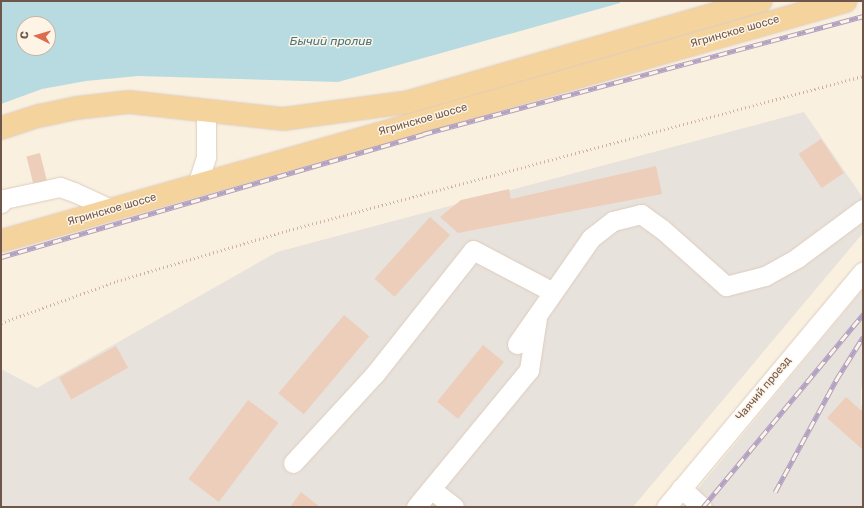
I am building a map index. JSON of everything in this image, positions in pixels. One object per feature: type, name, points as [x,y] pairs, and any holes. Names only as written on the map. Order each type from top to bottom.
[{"type":"main road","name":"Ягринское шоссе","points":[[1,128],[39,116],[76,108],[129,102],[284,119],[408,102],[761,1]]},
{"type":"main road","name":"Ягринское шоссе","points":[[1,241],[846,1]]},
{"type":"street","points":[[197,185],[206,157],[206,111]]},
{"type":"street","points":[[1,203],[4,199],[60,187],[113,210]]},
{"type":"street","points":[[517,344],[591,238],[613,221],[641,214],[662,229],[726,286],[765,276],[797,258],[863,209]]},
{"type":"street","points":[[293,463],[374,374],[473,250],[553,292]]},
{"type":"street","name":"Чаячий проезд","points":[[666,507],[863,271]]},
{"type":"street","points":[[416,507],[529,370],[538,314]]},
{"type":"street","points":[[681,488],[702,507]]},
{"type":"street","points":[[431,489],[454,507]]},
{"type":"path","points":[[1,323],[117,281],[289,230],[863,76]]},
{"type":"shaded area","points":[[804,112],[863,198],[863,233],[633,507],[1,507],[1,369],[37,388],[277,252]]},
{"type":"shaded area","points":[[863,289],[863,385],[861,390],[861,405],[863,408],[863,507],[683,507]]},
{"type":"water","name":"Бычий пролив","points":[[1,1],[620,1],[620,3],[338,82],[138,76],[86,81],[42,89],[1,104]]},
{"type":"building","points":[[821,139],[844,173],[822,188],[799,154]]},
{"type":"building","points":[[40,153],[47,181],[33,185],[26,156]]},
{"type":"building","points":[[656,166],[662,194],[458,233],[440,217],[461,200],[509,189],[511,199]]},
{"type":"building","points":[[430,217],[450,235],[395,297],[374,279]]},
{"type":"building","points":[[344,315],[369,336],[304,414],[278,393]]},
{"type":"building","points":[[483,345],[504,362],[458,419],[437,402]]},
{"type":"building","points":[[116,346],[128,368],[71,399],[59,378]]},
{"type":"building","points":[[846,397],[863,412],[863,450],[827,418]]},
{"type":"building","points":[[248,400],[278,423],[219,502],[188,479]]},
{"type":"building","points":[[301,492],[320,507],[290,507]]},
{"type":"railway","points":[[1,257],[423,134],[863,16]]},
{"type":"railway","points":[[703,507],[863,314]]},
{"type":"railway","points":[[775,492],[836,380],[863,337]]}]
